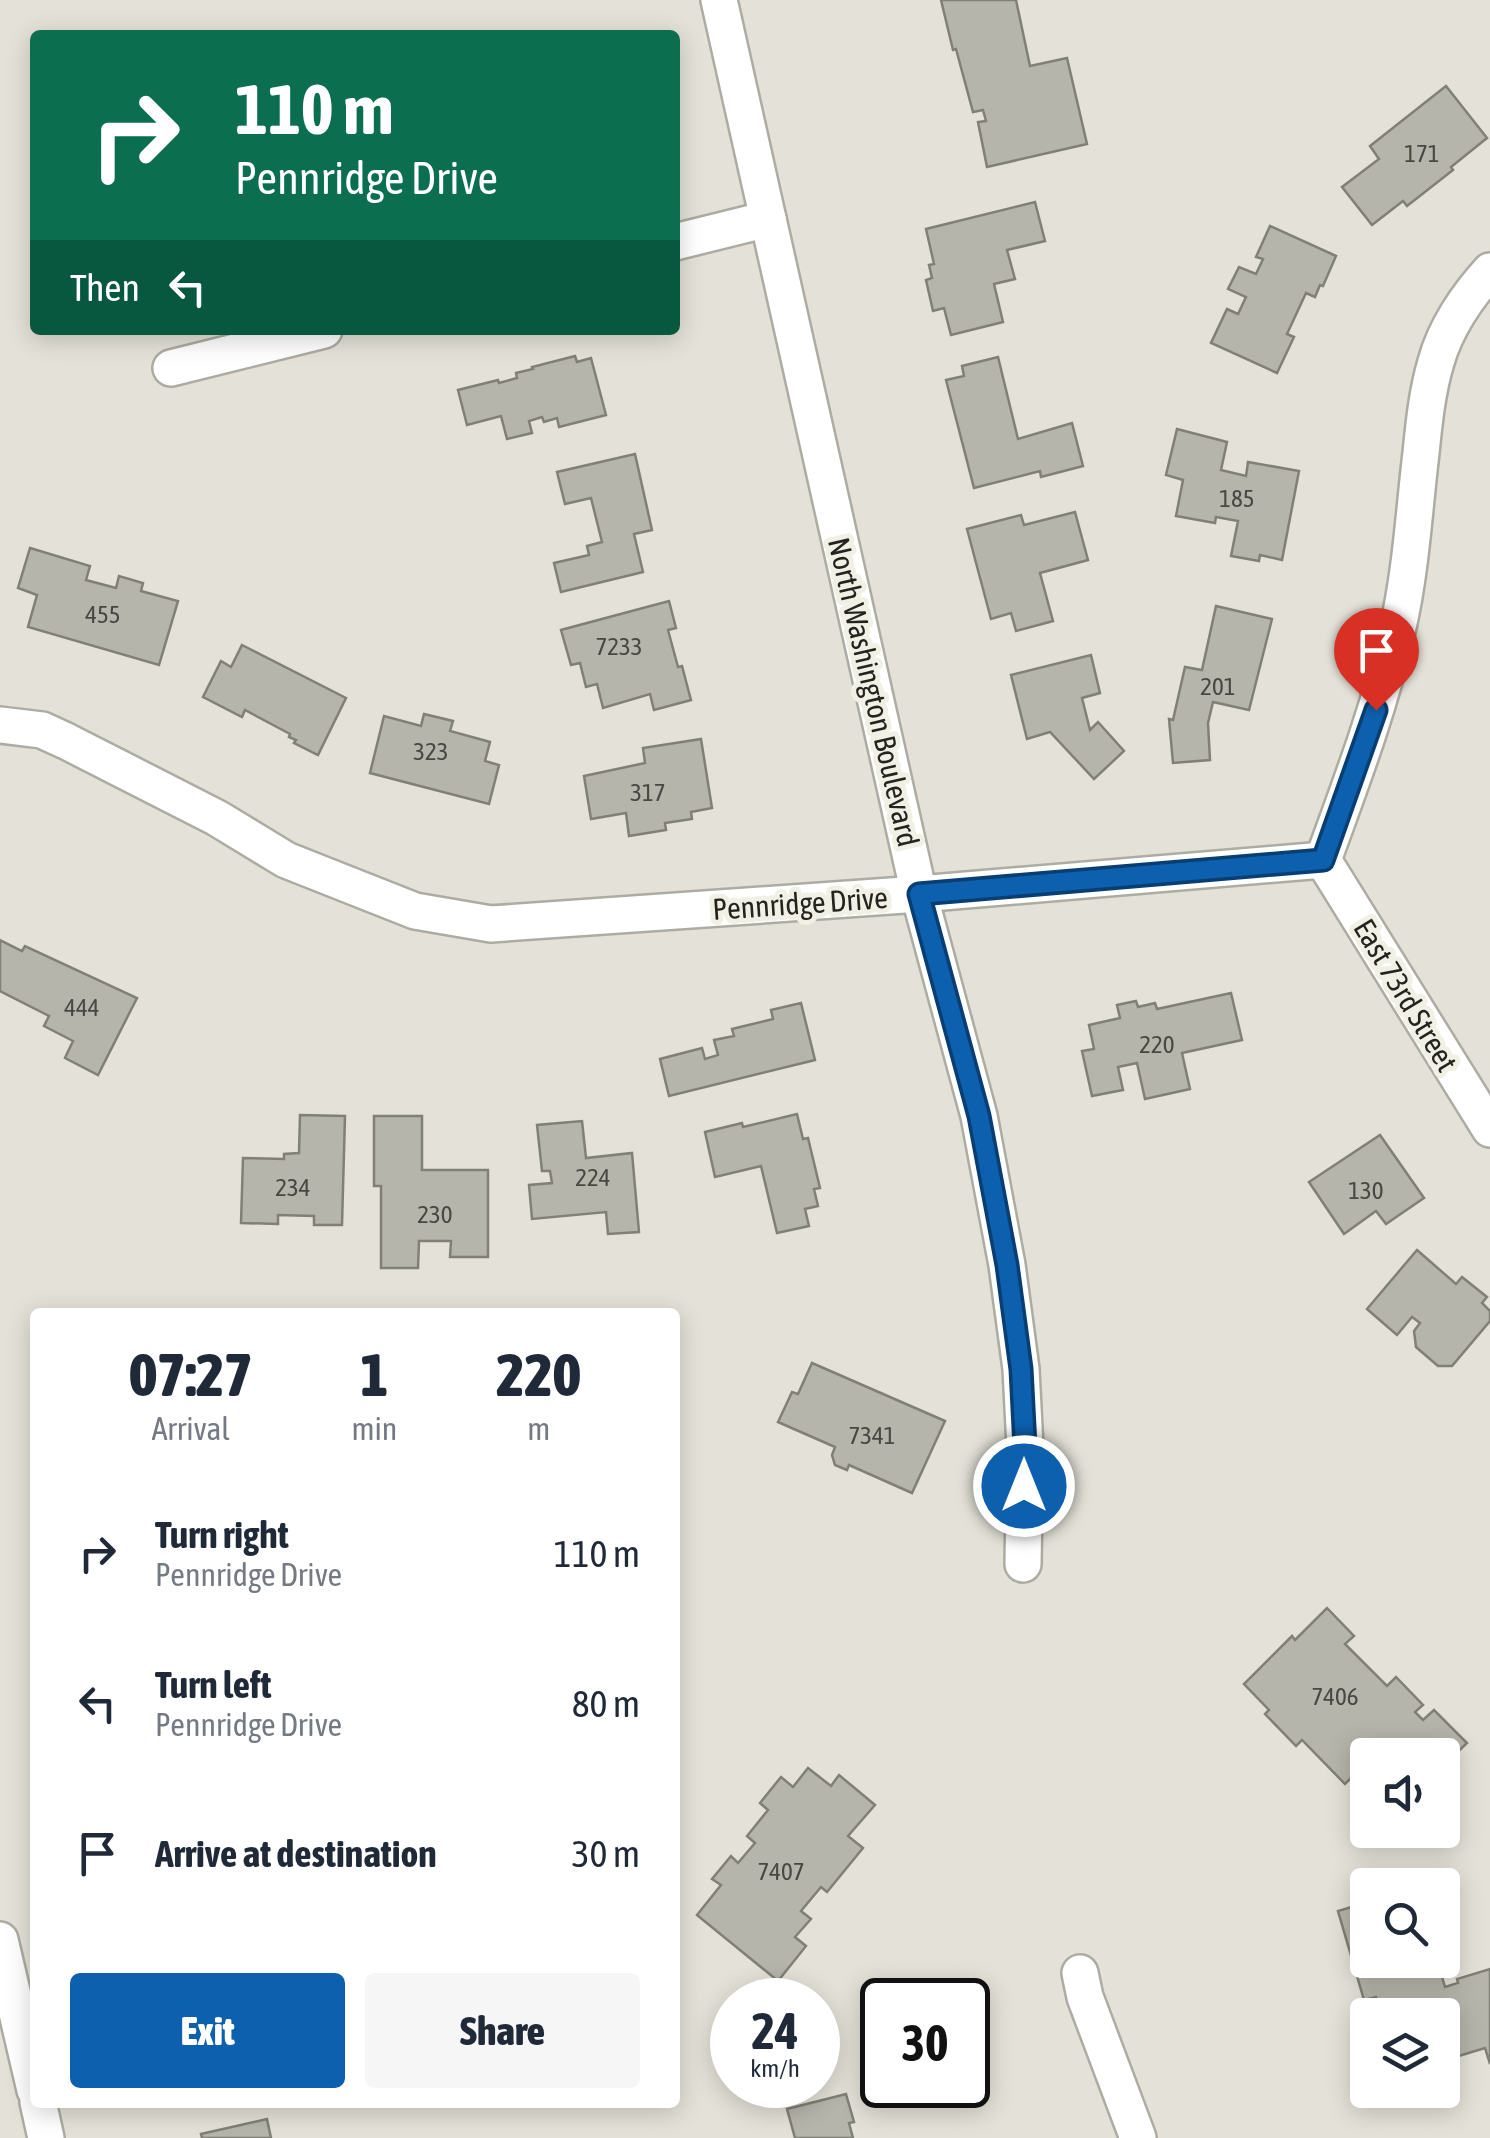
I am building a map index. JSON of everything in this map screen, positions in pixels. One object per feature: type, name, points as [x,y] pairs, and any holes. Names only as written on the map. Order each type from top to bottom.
[{"type":"street","name":"North Washington Boulevard","points":[[718,0],[919,894],[979,1116],[1007,1265],[1021,1369],[1025,1447],[1023,1564]]},
{"type":"street","points":[[680,241],[768,219]]},
{"type":"street","points":[[1323,860],[1376,710],[1398,629],[1426,408],[1436,362],[1461,309],[1490,271]]},
{"type":"street","points":[[171,368],[304,335]]},
{"type":"street","name":"Pennridge Drive","points":[[0,725],[42,730],[217,818],[286,860],[415,911],[492,924],[1323,860]]},
{"type":"street","name":"East 73rd Street","points":[[1323,860],[1490,1129]]},
{"type":"street","points":[[0,1940],[30,2069]]},
{"type":"street","points":[[1080,1973],[1085,1997],[1138,2138]]},
{"type":"street","points":[[39,2108],[46,2138]]},
{"type":"building","points":[[941,0],[1016,0],[1030,66],[1067,58],[1087,144],[987,167],[978,122],[986,121],[983,110],[973,112]]},
{"type":"building","points":[[1446,86],[1487,138],[1407,206],[1403,201],[1372,225],[1342,187],[1379,159],[1370,146]]},
{"type":"building","points":[[1035,202],[1045,241],[1007,250],[1015,279],[994,284],[1003,322],[951,335],[944,308],[933,311],[926,280],[932,278],[929,265],[934,264],[926,229]]},
{"type":"building","points":[[1270,226],[1336,256],[1315,297],[1306,293],[1287,334],[1294,337],[1277,373],[1211,343],[1227,309],[1238,314],[1246,297],[1228,289],[1239,267],[1256,274],[1263,259],[1256,257]]},
{"type":"building","points":[[575,356],[577,362],[591,358],[606,415],[559,427],[557,418],[544,422],[542,417],[529,421],[532,433],[507,439],[501,416],[467,425],[458,390],[517,378],[516,373]]},
{"type":"building","points":[[998,357],[1018,439],[1072,423],[1083,466],[1041,477],[1040,471],[974,488],[946,380],[964,376],[962,366]]},
{"type":"building","points":[[1177,429],[1227,442],[1221,470],[1246,476],[1248,462],[1299,471],[1282,560],[1260,555],[1259,561],[1231,556],[1238,521],[1216,517],[1215,523],[1176,516],[1183,480],[1166,475]]},
{"type":"building","points":[[635,454],[652,530],[634,534],[643,572],[561,592],[554,563],[589,555],[587,546],[602,542],[591,498],[565,504],[557,472]]},
{"type":"building","points":[[1075,512],[1088,560],[1040,573],[1053,621],[1016,631],[1011,613],[991,619],[967,529],[1021,515],[1024,525]]},
{"type":"building","points":[[30,548],[90,566],[86,580],[116,588],[119,576],[143,583],[141,591],[178,601],[159,665],[28,627],[37,595],[18,588]]},
{"type":"building","points":[[669,601],[676,628],[668,630],[691,700],[654,710],[650,694],[603,708],[597,684],[586,687],[580,663],[571,665],[561,630]]},
{"type":"building","points":[[1216,606],[1272,619],[1249,710],[1213,702],[1208,723],[1210,760],[1173,763],[1169,719],[1173,720],[1185,667],[1202,670]]},
{"type":"building","points":[[242,645],[346,698],[318,755],[294,743],[296,740],[290,734],[245,710],[242,717],[203,697],[221,661],[231,667]]},
{"type":"building","points":[[1091,655],[1100,693],[1082,698],[1090,730],[1098,722],[1124,751],[1094,779],[1050,732],[1027,739],[1011,675]]},
{"type":"building","points":[[424,714],[453,721],[450,731],[490,742],[485,761],[499,765],[489,804],[370,773],[384,716],[421,726]]},
{"type":"building","points":[[701,739],[712,808],[691,812],[692,819],[665,823],[666,830],[629,836],[626,813],[591,819],[584,776],[645,763],[643,748]]},
{"type":"building","points":[[0,940],[22,951],[25,946],[137,998],[98,1075],[65,1058],[73,1041],[44,1026],[49,1016],[0,991]]},
{"type":"building","points":[[1231,993],[1242,1040],[1182,1053],[1190,1089],[1145,1099],[1137,1063],[1118,1067],[1123,1090],[1092,1096],[1082,1051],[1094,1049],[1089,1025],[1120,1018],[1117,1005],[1136,1001],[1138,1007],[1155,1003],[1157,1009]]},
{"type":"building","points":[[801,1003],[815,1060],[669,1096],[660,1059],[702,1048],[705,1059],[718,1055],[714,1040],[734,1036],[732,1029],[773,1019],[771,1010]]},
{"type":"building","points":[[797,1114],[803,1139],[808,1138],[820,1188],[814,1189],[818,1206],[805,1209],[809,1226],[777,1233],[761,1166],[715,1177],[705,1132]]},
{"type":"building","points":[[300,1115],[345,1116],[342,1225],[314,1225],[314,1216],[278,1215],[278,1224],[241,1223],[243,1158],[284,1159],[284,1154],[299,1153]]},
{"type":"building","points":[[374,1116],[422,1116],[422,1170],[488,1170],[488,1257],[450,1257],[451,1241],[419,1241],[418,1268],[381,1268],[381,1186],[374,1186]]},
{"type":"building","points":[[582,1121],[586,1158],[632,1153],[639,1232],[608,1234],[606,1212],[532,1219],[529,1185],[552,1183],[550,1171],[542,1171],[537,1125]]},
{"type":"building","points":[[1380,1135],[1424,1198],[1386,1224],[1376,1211],[1344,1234],[1309,1182]]},
{"type":"building","points":[[1417,1250],[1456,1284],[1462,1277],[1487,1297],[1482,1303],[1490,1311],[1490,1321],[1452,1366],[1438,1366],[1416,1347],[1414,1331],[1420,1323],[1412,1317],[1397,1335],[1367,1309]]},
{"type":"building","points":[[812,1363],[945,1421],[912,1493],[849,1465],[847,1470],[835,1465],[835,1447],[778,1422],[792,1392],[798,1394]]},
{"type":"building","points":[[1327,1608],[1354,1636],[1345,1644],[1387,1686],[1396,1677],[1423,1705],[1415,1712],[1423,1720],[1434,1710],[1467,1743],[1460,1750],[1460,1738],[1350,1738],[1350,1779],[1345,1784],[1302,1740],[1296,1746],[1265,1714],[1269,1710],[1244,1684],[1292,1636],[1295,1640]]},
{"type":"building","points":[[808,1768],[831,1786],[839,1775],[875,1805],[848,1836],[863,1848],[827,1892],[821,1887],[801,1911],[811,1919],[795,1937],[806,1946],[780,1978],[774,1978],[697,1915],[721,1885],[712,1879],[731,1856],[738,1863],[755,1843],[747,1836],[768,1810],[760,1803],[781,1777],[793,1787]]},
{"type":"building","points":[[1350,1907],[1350,1952],[1338,1911]]},
{"type":"building","points":[[1490,1969],[1490,2064],[1485,2048],[1460,2056],[1460,1998],[1363,1998],[1358,1978],[1442,1978],[1445,1987]]},
{"type":"building","points":[[846,2094],[854,2122],[849,2123],[853,2138],[795,2138],[787,2109],[840,2108],[840,2096]]},
{"type":"building","points":[[267,2119],[271,2138],[202,2138],[201,2134]]},
{"type":"route","points":[[1024,1486],[1021,1369],[1007,1265],[979,1116],[919,894],[1323,860],[1376,710]]}]
